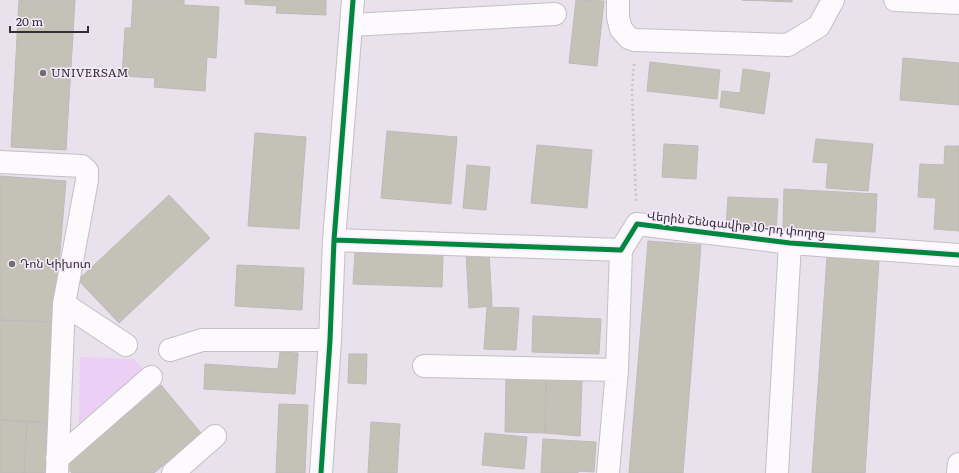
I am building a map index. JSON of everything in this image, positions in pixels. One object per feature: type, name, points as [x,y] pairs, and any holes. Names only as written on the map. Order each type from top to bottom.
[{"type":"street","points":[[321,473],[330,340],[334,240],[353,0]]},
{"type":"street","points":[[618,0],[618,17],[621,29],[629,38],[635,40],[788,45],[819,26],[832,0]]},
{"type":"street","points":[[895,0],[959,3]]},
{"type":"street","points":[[351,25],[555,14]]},
{"type":"street","points":[[0,162],[82,166],[87,171],[87,180],[64,304],[57,466]]},
{"type":"street","name":"Վերին Շենգավիթ 10-րդ փողոց","points":[[621,250],[637,224],[790,243],[959,255]]},
{"type":"street","points":[[334,240],[621,250],[617,370],[608,473]]},
{"type":"street","points":[[777,473],[790,243]]},
{"type":"street","points":[[64,304],[126,345]]},
{"type":"street","points":[[170,350],[202,340],[330,340]]},
{"type":"street","points":[[424,366],[617,370]]},
{"type":"street","points":[[57,466],[151,377]]},
{"type":"street","points":[[173,473],[215,436]]},
{"type":"street","points":[[958,473],[959,464]]},
{"type":"path","points":[[635,40],[632,90],[637,224]]},
{"type":"shaded area","points":[[80,357],[134,359],[143,369],[79,428]]},
{"type":"building","name":"UNIVERSAM","points":[[19,0],[75,0],[66,150],[11,147]]},
{"type":"building","points":[[133,0],[184,0],[184,5],[219,7],[216,58],[207,57],[205,91],[154,87],[155,78],[122,76],[125,28],[131,28]]},
{"type":"building","points":[[245,0],[326,0],[326,15],[276,13],[277,6],[245,4]]},
{"type":"building","points":[[576,0],[604,1],[597,66],[569,63]]},
{"type":"building","points":[[742,0],[792,0],[792,2]]},
{"type":"building","points":[[903,58],[959,63],[959,105],[900,100]]},
{"type":"building","points":[[650,62],[720,70],[717,99],[647,91]]},
{"type":"building","points":[[743,69],[770,73],[764,114],[720,107],[722,91],[740,93]]},
{"type":"building","points":[[387,131],[457,137],[451,204],[381,198]]},
{"type":"building","points":[[255,133],[306,137],[299,229],[248,226]]},
{"type":"building","points":[[816,139],[873,144],[868,191],[826,188],[828,163],[813,162]]},
{"type":"building","points":[[664,144],[698,146],[696,179],[662,177]]},
{"type":"building","points":[[537,145],[592,150],[587,208],[531,203]]},
{"type":"building","points":[[945,146],[959,146],[959,231],[934,229],[936,198],[918,197],[920,164],[944,165]]},
{"type":"building","points":[[467,165],[490,167],[486,210],[463,208]]},
{"type":"building","points":[[0,176],[66,181],[54,322],[0,320]]},
{"type":"building","points":[[784,189],[877,194],[875,232],[783,228]]},
{"type":"building","points":[[169,195],[210,238],[119,323],[78,280]]},
{"type":"building","points":[[728,197],[778,199],[776,231],[726,229]]},
{"type":"building","points":[[648,241],[701,245],[683,473],[629,473]]},
{"type":"building","points":[[489,251],[492,306],[469,308],[466,253]]},
{"type":"building","points":[[355,253],[443,255],[442,287],[353,284]]},
{"type":"building","points":[[827,257],[879,260],[865,473],[812,473]]},
{"type":"building","points":[[237,265],[304,268],[302,310],[235,306]]},
{"type":"building","points":[[487,307],[519,308],[516,350],[484,349]]},
{"type":"building","points":[[533,316],[601,319],[599,354],[532,352]]},
{"type":"building","points":[[0,320],[54,322],[49,423],[0,420]]},
{"type":"building","points":[[280,352],[298,353],[295,394],[204,389],[205,364],[278,369]]},
{"type":"building","points":[[349,354],[367,354],[366,384],[348,383]]},
{"type":"building","points":[[506,379],[546,380],[545,433],[505,432]]},
{"type":"building","points":[[546,380],[582,381],[580,436],[545,433]]},
{"type":"building","points":[[161,385],[201,433],[154,473],[72,473],[66,466]]},
{"type":"building","points":[[279,404],[308,405],[305,473],[276,473]]},
{"type":"building","points":[[0,420],[27,421],[24,473],[0,473]]},
{"type":"building","points":[[27,421],[49,423],[50,473],[24,473]]},
{"type":"building","points":[[371,422],[400,424],[397,473],[368,473]]},
{"type":"building","points":[[485,433],[527,437],[524,469],[482,465]]},
{"type":"building","points":[[543,439],[596,442],[594,472],[578,471],[578,473],[541,473]]},
{"type":"cycle path","points":[[321,473],[330,340],[334,240],[353,0]]},
{"type":"cycle path","points":[[334,240],[621,250],[637,224],[790,243],[959,255]]},
{"type":"place","name":"UNIVERSAM","points":[[43,73]]},
{"type":"place","name":"Դոն Կիխոտ","points":[[12,264]]}]
